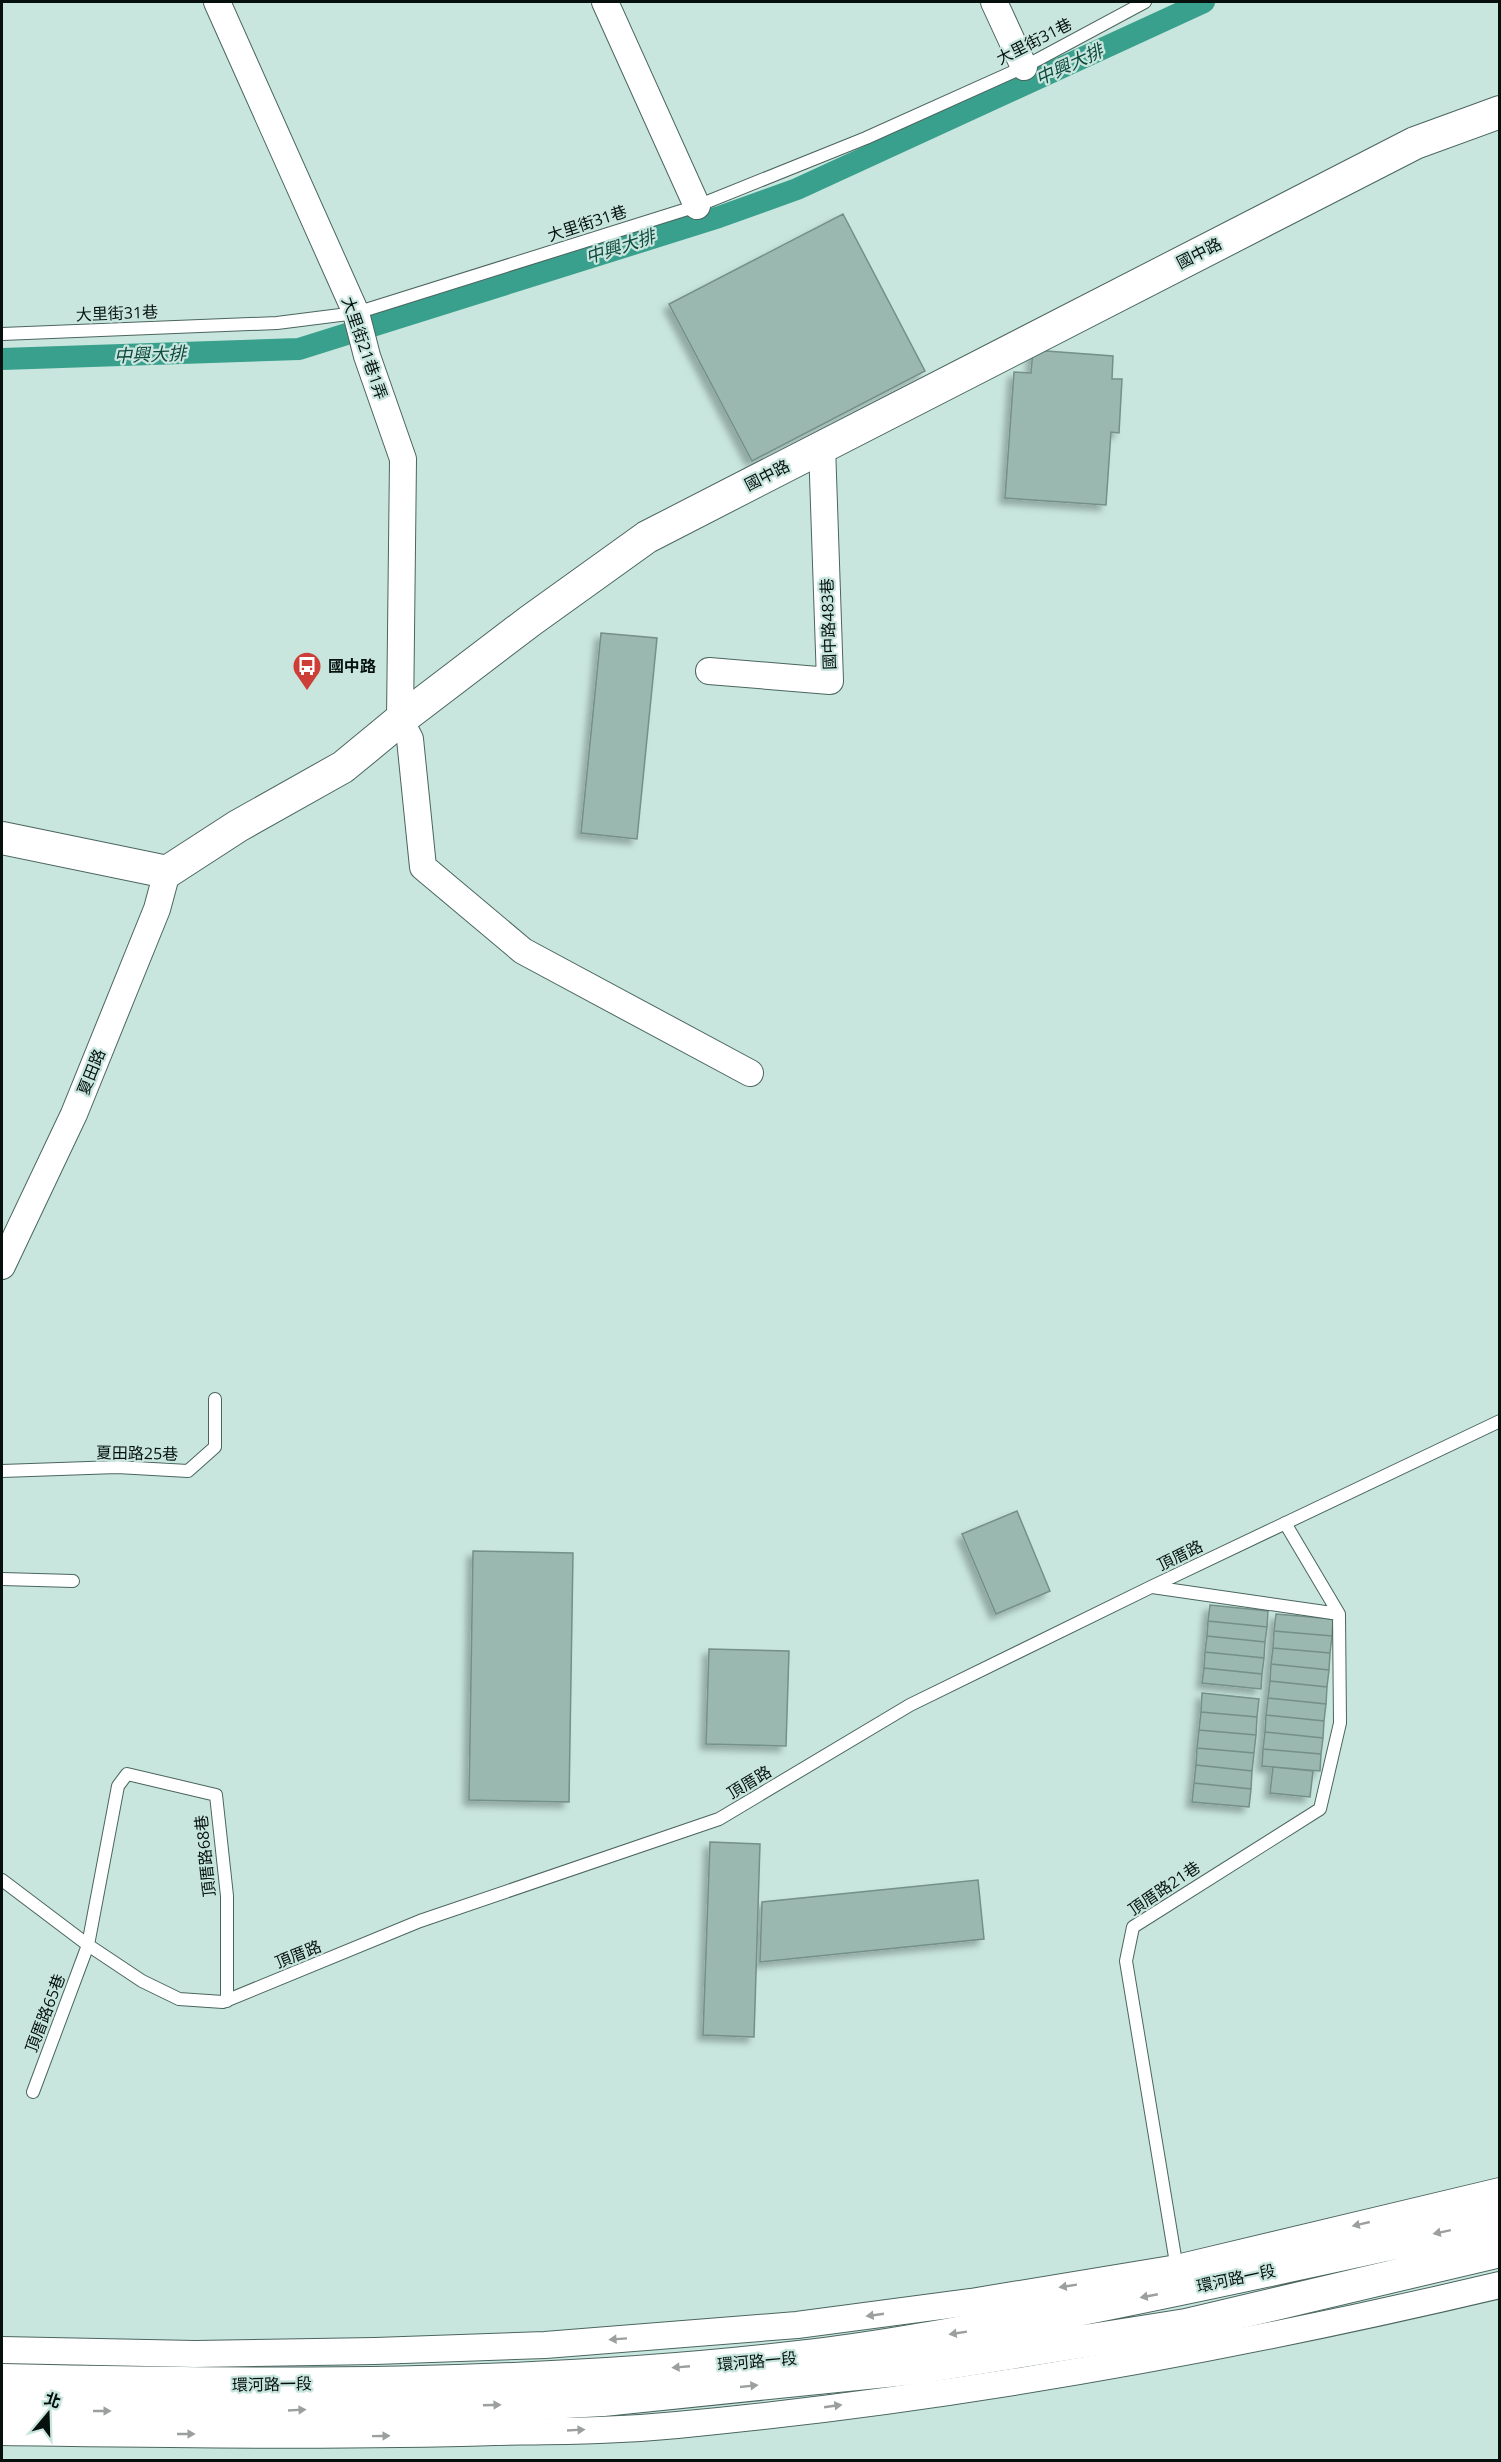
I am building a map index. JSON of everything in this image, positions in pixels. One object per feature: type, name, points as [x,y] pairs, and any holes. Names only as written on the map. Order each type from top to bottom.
[{"type":"street","name":"大里街21巷1弄","points":[[217,2],[356,313],[367,356],[404,459],[400,720]]},
{"type":"street","points":[[605,2],[697,206]]},
{"type":"street","points":[[994,2],[1024,67]]},
{"type":"street","name":"國中路","points":[[167,872],[238,826],[343,767],[400,720],[530,621],[647,537],[1415,143],[1500,112]]},
{"type":"street","name":"國中路483巷","points":[[709,671],[830,681],[822,446]]},
{"type":"street","points":[[400,720],[410,739],[423,867],[523,951],[750,1073]]},
{"type":"street","points":[[2,838],[167,872]]},
{"type":"street","name":"夏田路","points":[[2,1266],[74,1114],[157,909],[167,872]]},
{"type":"street","name":"環河路一段","points":[[2,2380],[209,2385],[564,2377],[800,2357],[970,2331],[1185,2316],[1500,2191]]},
{"type":"street","name":"環河路一段","points":[[2,2432],[379,2436],[674,2425],[980,2386],[1185,2316],[1500,2220]]},
{"type":"street","name":"環河路一段","points":[[2,2410],[269,2412],[603,2400],[916,2368],[1185,2316],[1500,2251]]},
{"type":"street","name":"環河路一段","points":[[2,2350],[195,2354],[545,2345],[797,2325],[971,2302],[1185,2316],[1344,2322],[1500,2285]]},
{"type":"lane","name":"大里街31巷","points":[[2,334],[277,323],[356,313],[697,206],[866,138],[1024,67],[1145,2]]},
{"type":"lane","name":"夏田路25巷","points":[[2,1471],[117,1467],[188,1471],[215,1447],[216,1400]]},
{"type":"lane","name":"頂厝路","points":[[2,1880],[88,1945],[142,1981],[179,1999],[227,2001],[420,1921],[719,1819],[910,1705],[1500,1421]]},
{"type":"lane","points":[[1285,1523],[1339,1614]]},
{"type":"lane","points":[[2,1579],[73,1581]]},
{"type":"lane","points":[[1151,1587],[1339,1614]]},
{"type":"lane","name":"頂厝路21巷","points":[[1185,2316],[1126,1960],[1132,1928],[1320,1809],[1340,1723],[1339,1614]]},
{"type":"lane","name":"頂厝路68巷","points":[[88,1945],[118,1786],[127,1774],[216,1795],[227,1896],[227,2001]]},
{"type":"lane","name":"頂厝路65巷","points":[[33,2092],[88,1945]]},
{"type":"building","points":[[843,214],[925,371],[752,461],[669,304]]},
{"type":"building","points":[[1033,350],[1113,356],[1112,379],[1122,379],[1119,433],[1111,432],[1106,505],[1005,498],[1014,372],[1031,373]]},
{"type":"building","points":[[601,633],[657,638],[637,839],[581,833]]},
{"type":"building","points":[[1017,1511],[1050,1591],[996,1614],[962,1534]]},
{"type":"building","points":[[473,1551],[573,1553],[569,1802],[469,1800]]},
{"type":"building","points":[[1210,1605],[1268,1611],[1267,1627],[1208,1621]]},
{"type":"building","points":[[1276,1614],[1333,1619],[1332,1636],[1274,1631]]},
{"type":"building","points":[[1208,1621],[1267,1627],[1265,1642],[1207,1636]]},
{"type":"building","points":[[1274,1631],[1332,1636],[1330,1653],[1273,1648]]},
{"type":"building","points":[[1207,1636],[1265,1642],[1264,1658],[1205,1652]]},
{"type":"building","points":[[1273,1648],[1330,1653],[1329,1670],[1271,1664]]},
{"type":"building","points":[[709,1649],[789,1651],[786,1746],[706,1744]]},
{"type":"building","points":[[1205,1652],[1264,1658],[1262,1674],[1204,1668]]},
{"type":"building","points":[[1271,1664],[1329,1670],[1327,1687],[1270,1681]]},
{"type":"building","points":[[1204,1668],[1262,1674],[1261,1689],[1202,1683]]},
{"type":"building","points":[[1270,1681],[1327,1687],[1326,1704],[1268,1698]]},
{"type":"building","points":[[1202,1693],[1259,1699],[1257,1717],[1201,1712]]},
{"type":"building","points":[[1268,1698],[1326,1704],[1324,1721],[1266,1715]]},
{"type":"building","points":[[1201,1712],[1257,1717],[1256,1735],[1199,1730]]},
{"type":"building","points":[[1266,1715],[1324,1721],[1323,1738],[1265,1732]]},
{"type":"building","points":[[1199,1730],[1256,1735],[1254,1753],[1197,1748]]},
{"type":"building","points":[[1265,1732],[1323,1738],[1321,1754],[1263,1749]]},
{"type":"building","points":[[1197,1748],[1254,1753],[1252,1771],[1196,1765]]},
{"type":"building","points":[[1263,1749],[1321,1754],[1320,1771],[1262,1766]]},
{"type":"building","points":[[1196,1765],[1252,1771],[1251,1789],[1194,1783]]},
{"type":"building","points":[[1273,1767],[1313,1771],[1310,1797],[1270,1793]]},
{"type":"building","points":[[1194,1783],[1251,1789],[1249,1807],[1192,1802]]},
{"type":"building","points":[[710,1842],[760,1844],[754,2037],[703,2035]]},
{"type":"building","points":[[978,1880],[984,1939],[760,1962],[762,1902]]},
{"type":"waterway","name":"中興大排","points":[[2,359],[299,349],[719,217],[797,189],[1204,2]]},
{"type":"place","name":"國中路","points":[[307,692]]}]
